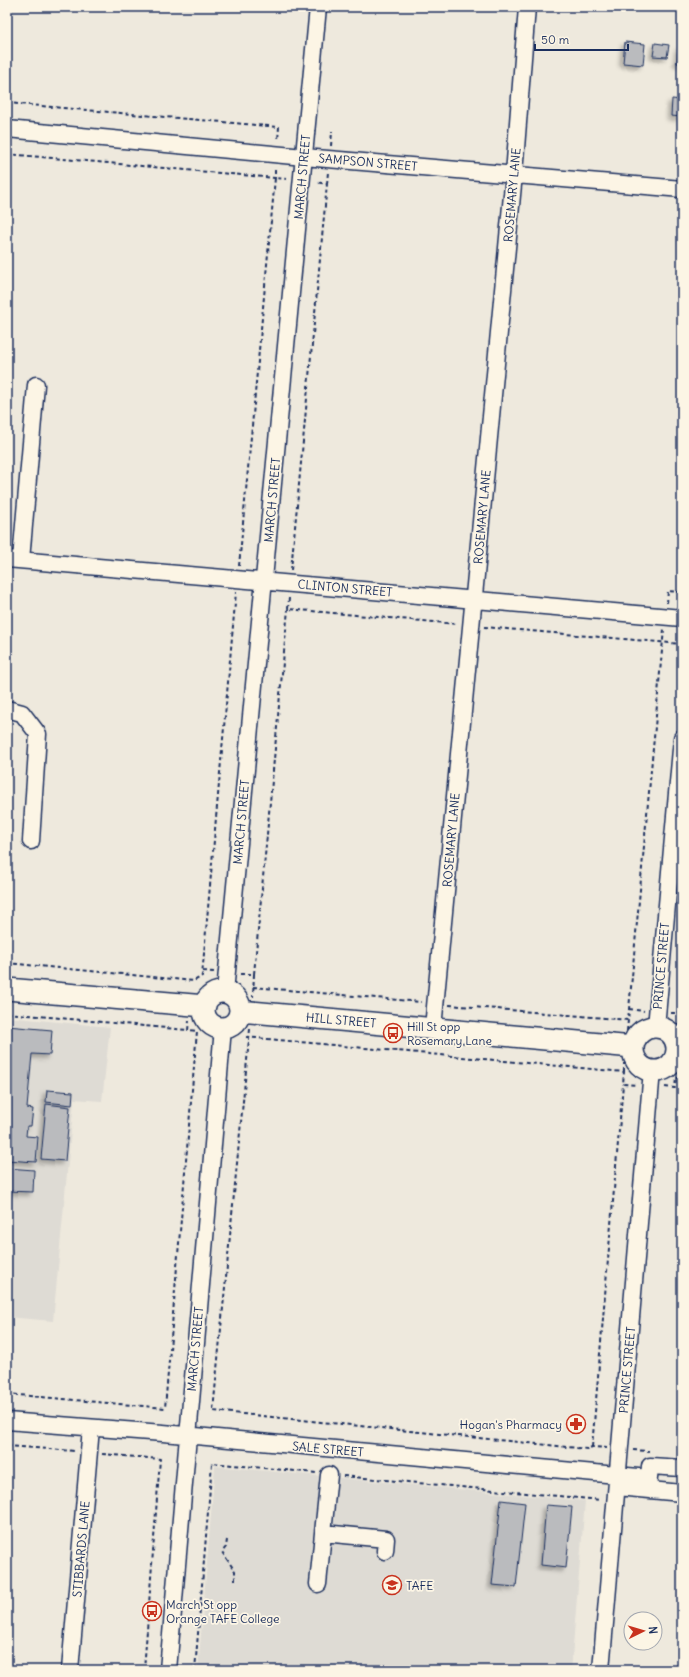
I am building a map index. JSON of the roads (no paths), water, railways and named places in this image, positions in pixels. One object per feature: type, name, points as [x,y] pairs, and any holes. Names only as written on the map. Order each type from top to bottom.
[{"type":"main road","points":[[7,989],[198,1006],[205,1012],[211,1024],[216,1027],[223,1028],[234,1023],[246,1012],[231,994],[226,983],[218,992],[198,1006]]},
{"type":"main road","name":"HILL STREET","points":[[246,1012],[630,1046]]},
{"type":"main road","points":[[656,1027],[665,1029],[672,1034],[679,1052],[668,1066],[660,1070],[651,1078],[638,1062],[630,1046],[640,1032],[648,1028],[656,1027]]},
{"type":"street","name":"MARCH STREET","points":[[226,983],[318,7]]},
{"type":"street","name":"ROSEMARY LANE","points":[[433,1028],[514,174],[527,7]]},
{"type":"street","name":"SAMPSON STREET","points":[[7,129],[682,189]]},
{"type":"street","points":[[14,559],[36,385]]},
{"type":"street","name":"CLINTON STREET","points":[[14,559],[682,618]]},
{"type":"street","points":[[7,709],[22,713],[38,734],[31,841]]},
{"type":"street","name":"PRINCE STREET","points":[[656,1027],[682,738]]},
{"type":"street","name":"MARCH STREET","points":[[168,1670],[223,1028]]},
{"type":"street","name":"PRINCE STREET","points":[[601,1670],[651,1078]]},
{"type":"street","name":"SALE STREET","points":[[7,1421],[188,1436],[617,1488],[648,1484],[682,1494]]},
{"type":"street","name":"STIBBARDS LANE","points":[[70,1670],[91,1428]]},
{"type":"street","points":[[648,1484],[650,1466],[682,1468]]},
{"type":"street","points":[[318,1584],[329,1474]]},
{"type":"street","points":[[323,1533],[386,1539],[385,1551]]},
{"type":"place","name":"Hill St opp Rosemary Lane","points":[[393,1033]]},
{"type":"place","name":"Hogan's Pharmacy","points":[[576,1424]]},
{"type":"place","name":"TAFE","points":[[392,1585]]},
{"type":"place","name":"March St opp Orange TAFE College","points":[[152,1611]]}]
